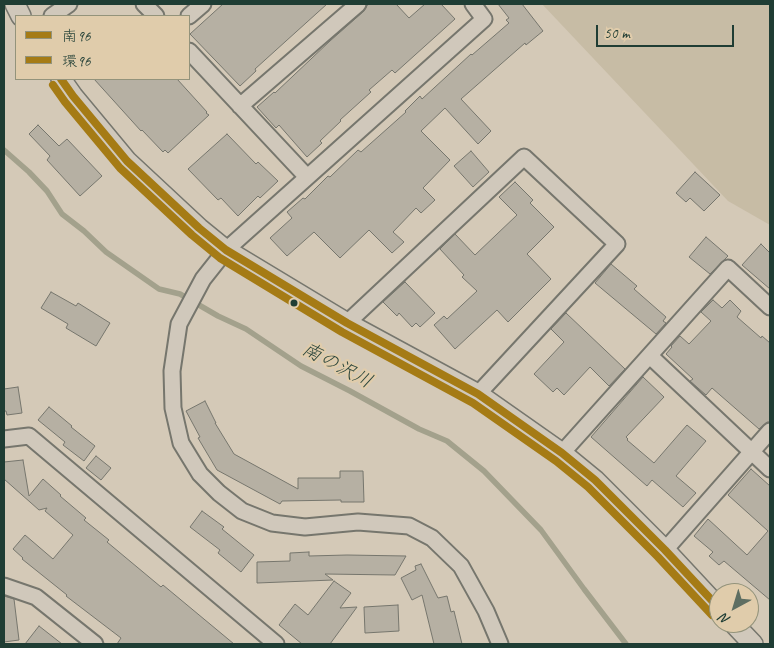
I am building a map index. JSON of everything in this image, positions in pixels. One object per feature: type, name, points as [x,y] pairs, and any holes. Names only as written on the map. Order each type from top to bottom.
[{"type":"street","points":[[15,4],[21,15]]},
{"type":"street","points":[[54,15],[70,4]]},
{"type":"street","points":[[144,4],[155,15]]},
{"type":"street","points":[[190,15],[203,4]]},
{"type":"street","points":[[240,106],[358,4]]},
{"type":"street","points":[[473,4],[484,19],[226,250],[203,279],[179,324],[172,371],[173,408],[181,443],[200,474],[219,493],[242,511],[272,523],[305,527],[358,522],[409,526],[432,538],[461,566],[486,612],[500,644]]},
{"type":"street","points":[[190,52],[307,178]]},
{"type":"street","points":[[62,80],[127,161],[199,228],[226,250],[347,323],[478,394],[562,453],[595,480],[709,597]]},
{"type":"street","points":[[347,323],[524,157],[617,244],[478,394]]},
{"type":"street","points":[[562,453],[728,268],[770,307]]},
{"type":"street","points":[[650,356],[770,470]]},
{"type":"street","points":[[665,550],[770,431]]},
{"type":"street","points":[[4,439],[29,436],[276,644]]},
{"type":"street","points":[[4,586],[36,597],[95,644]]},
{"type":"street","points":[[743,633],[753,644]]},
{"type":"shaded area","points":[[542,4],[770,4],[770,225],[728,201]]},
{"type":"building","points":[[223,4],[327,4],[255,69],[256,71],[240,86],[190,34]]},
{"type":"building","points":[[368,4],[396,4],[409,18],[425,4],[441,4],[455,19],[395,73],[392,70],[369,90],[371,92],[340,120],[320,141],[322,143],[307,157],[279,125],[276,128],[257,107],[275,93],[364,11]]},
{"type":"building","points":[[498,4],[522,4],[543,31],[526,45],[525,43],[461,99],[491,131],[478,144],[445,108],[421,131],[450,160],[423,188],[435,200],[421,213],[416,208],[393,232],[404,242],[392,253],[369,230],[340,258],[314,232],[287,256],[270,238],[292,218],[287,212],[303,198],[305,199],[358,150],[361,152],[406,112],[420,96],[422,99],[471,54],[509,23],[506,20],[509,18]]},
{"type":"building","points":[[95,80],[178,80],[209,115],[168,153],[165,150],[163,152],[141,131]]},
{"type":"building","points":[[38,125],[59,146],[67,139],[102,176],[80,196],[47,160],[50,156],[29,134]]},
{"type":"building","points":[[227,134],[256,164],[258,162],[278,181],[260,198],[258,196],[238,216],[221,198],[218,200],[188,169]]},
{"type":"building","points":[[471,151],[489,172],[473,187],[454,166]]},
{"type":"building","points":[[695,172],[720,195],[704,211],[690,198],[686,202],[676,193]]},
{"type":"building","points":[[515,182],[533,200],[530,203],[554,227],[527,254],[551,279],[508,322],[497,310],[455,349],[434,325],[444,316],[447,319],[477,291],[462,277],[464,275],[440,249],[455,234],[475,255],[517,215],[499,197]]},
{"type":"building","points":[[706,237],[728,256],[710,274],[689,257]]},
{"type":"building","points":[[761,244],[770,253],[770,289],[742,265]]},
{"type":"building","points":[[611,264],[637,286],[634,289],[666,317],[663,321],[666,323],[656,334],[595,283]]},
{"type":"building","points":[[405,282],[435,313],[420,327],[416,323],[412,327],[399,313],[397,316],[383,302]]},
{"type":"building","points":[[51,292],[76,306],[78,303],[110,323],[96,346],[66,328],[68,324],[41,308]]},
{"type":"building","points":[[713,300],[722,308],[730,300],[741,311],[737,317],[761,338],[762,336],[770,343],[770,422],[767,422],[759,429],[712,388],[706,395],[690,381],[693,379],[666,354],[680,336],[689,344],[711,321],[701,312]]},
{"type":"building","points":[[566,313],[625,369],[609,386],[590,367],[564,395],[557,388],[553,392],[534,374],[564,342],[551,329]]},
{"type":"building","points":[[643,377],[664,397],[626,437],[627,440],[654,463],[687,425],[706,441],[676,476],[696,493],[683,507],[652,480],[647,486],[591,437]]},
{"type":"building","points":[[18,387],[22,413],[7,415],[6,411],[4,411],[4,389]]},
{"type":"building","points":[[205,401],[215,423],[234,454],[298,489],[298,478],[340,478],[340,471],[363,471],[364,502],[341,502],[341,500],[282,501],[280,504],[217,470],[198,438],[200,437],[186,411]]},
{"type":"building","points":[[49,407],[95,446],[84,461],[63,445],[65,442],[38,420]]},
{"type":"building","points":[[96,456],[111,468],[101,480],[86,468]]},
{"type":"building","points":[[23,460],[29,496],[43,479],[86,518],[84,520],[109,540],[107,542],[161,587],[163,585],[234,644],[117,644],[121,638],[66,596],[22,559],[13,549],[25,535],[53,559],[73,535],[45,511],[47,508],[39,510],[4,479],[4,462]]},
{"type":"building","points":[[751,469],[770,486],[770,600],[759,591],[759,583],[750,583],[724,561],[719,565],[709,556],[713,552],[694,536],[708,519],[747,555],[768,531],[728,495]]},
{"type":"building","points":[[202,511],[224,527],[222,529],[254,555],[241,572],[218,553],[220,550],[190,527]]},
{"type":"building","points":[[309,552],[309,556],[406,556],[395,575],[325,574],[333,580],[257,583],[257,562],[290,561],[290,553]]},
{"type":"building","points":[[421,564],[438,598],[447,596],[451,612],[454,611],[462,644],[434,644],[422,595],[412,600],[401,578],[416,570],[415,566]]},
{"type":"building","points":[[334,581],[351,593],[340,608],[357,607],[330,644],[302,644],[279,625],[295,604],[308,615]]},
{"type":"building","points":[[4,596],[14,599],[19,640],[4,642]]},
{"type":"building","points":[[398,605],[399,631],[365,633],[364,607]]},
{"type":"building","points":[[39,626],[62,644],[25,644]]},
{"type":"waterway","name":"南の沢川","points":[[4,150],[47,191],[62,214],[84,231],[106,252],[159,289],[180,294],[218,316],[246,329],[301,366],[419,429],[447,441],[484,471],[541,530],[626,644]]},
{"type":"transit line","name":"南96","points":[[62,80],[127,161],[199,228],[226,250],[347,323],[478,394],[562,453],[595,480],[709,597]]},
{"type":"transit line","name":"環96","points":[[53,85],[120,168],[192,235],[220,258],[342,332],[473,403],[556,461],[588,487],[658,557],[709,612]]}]
